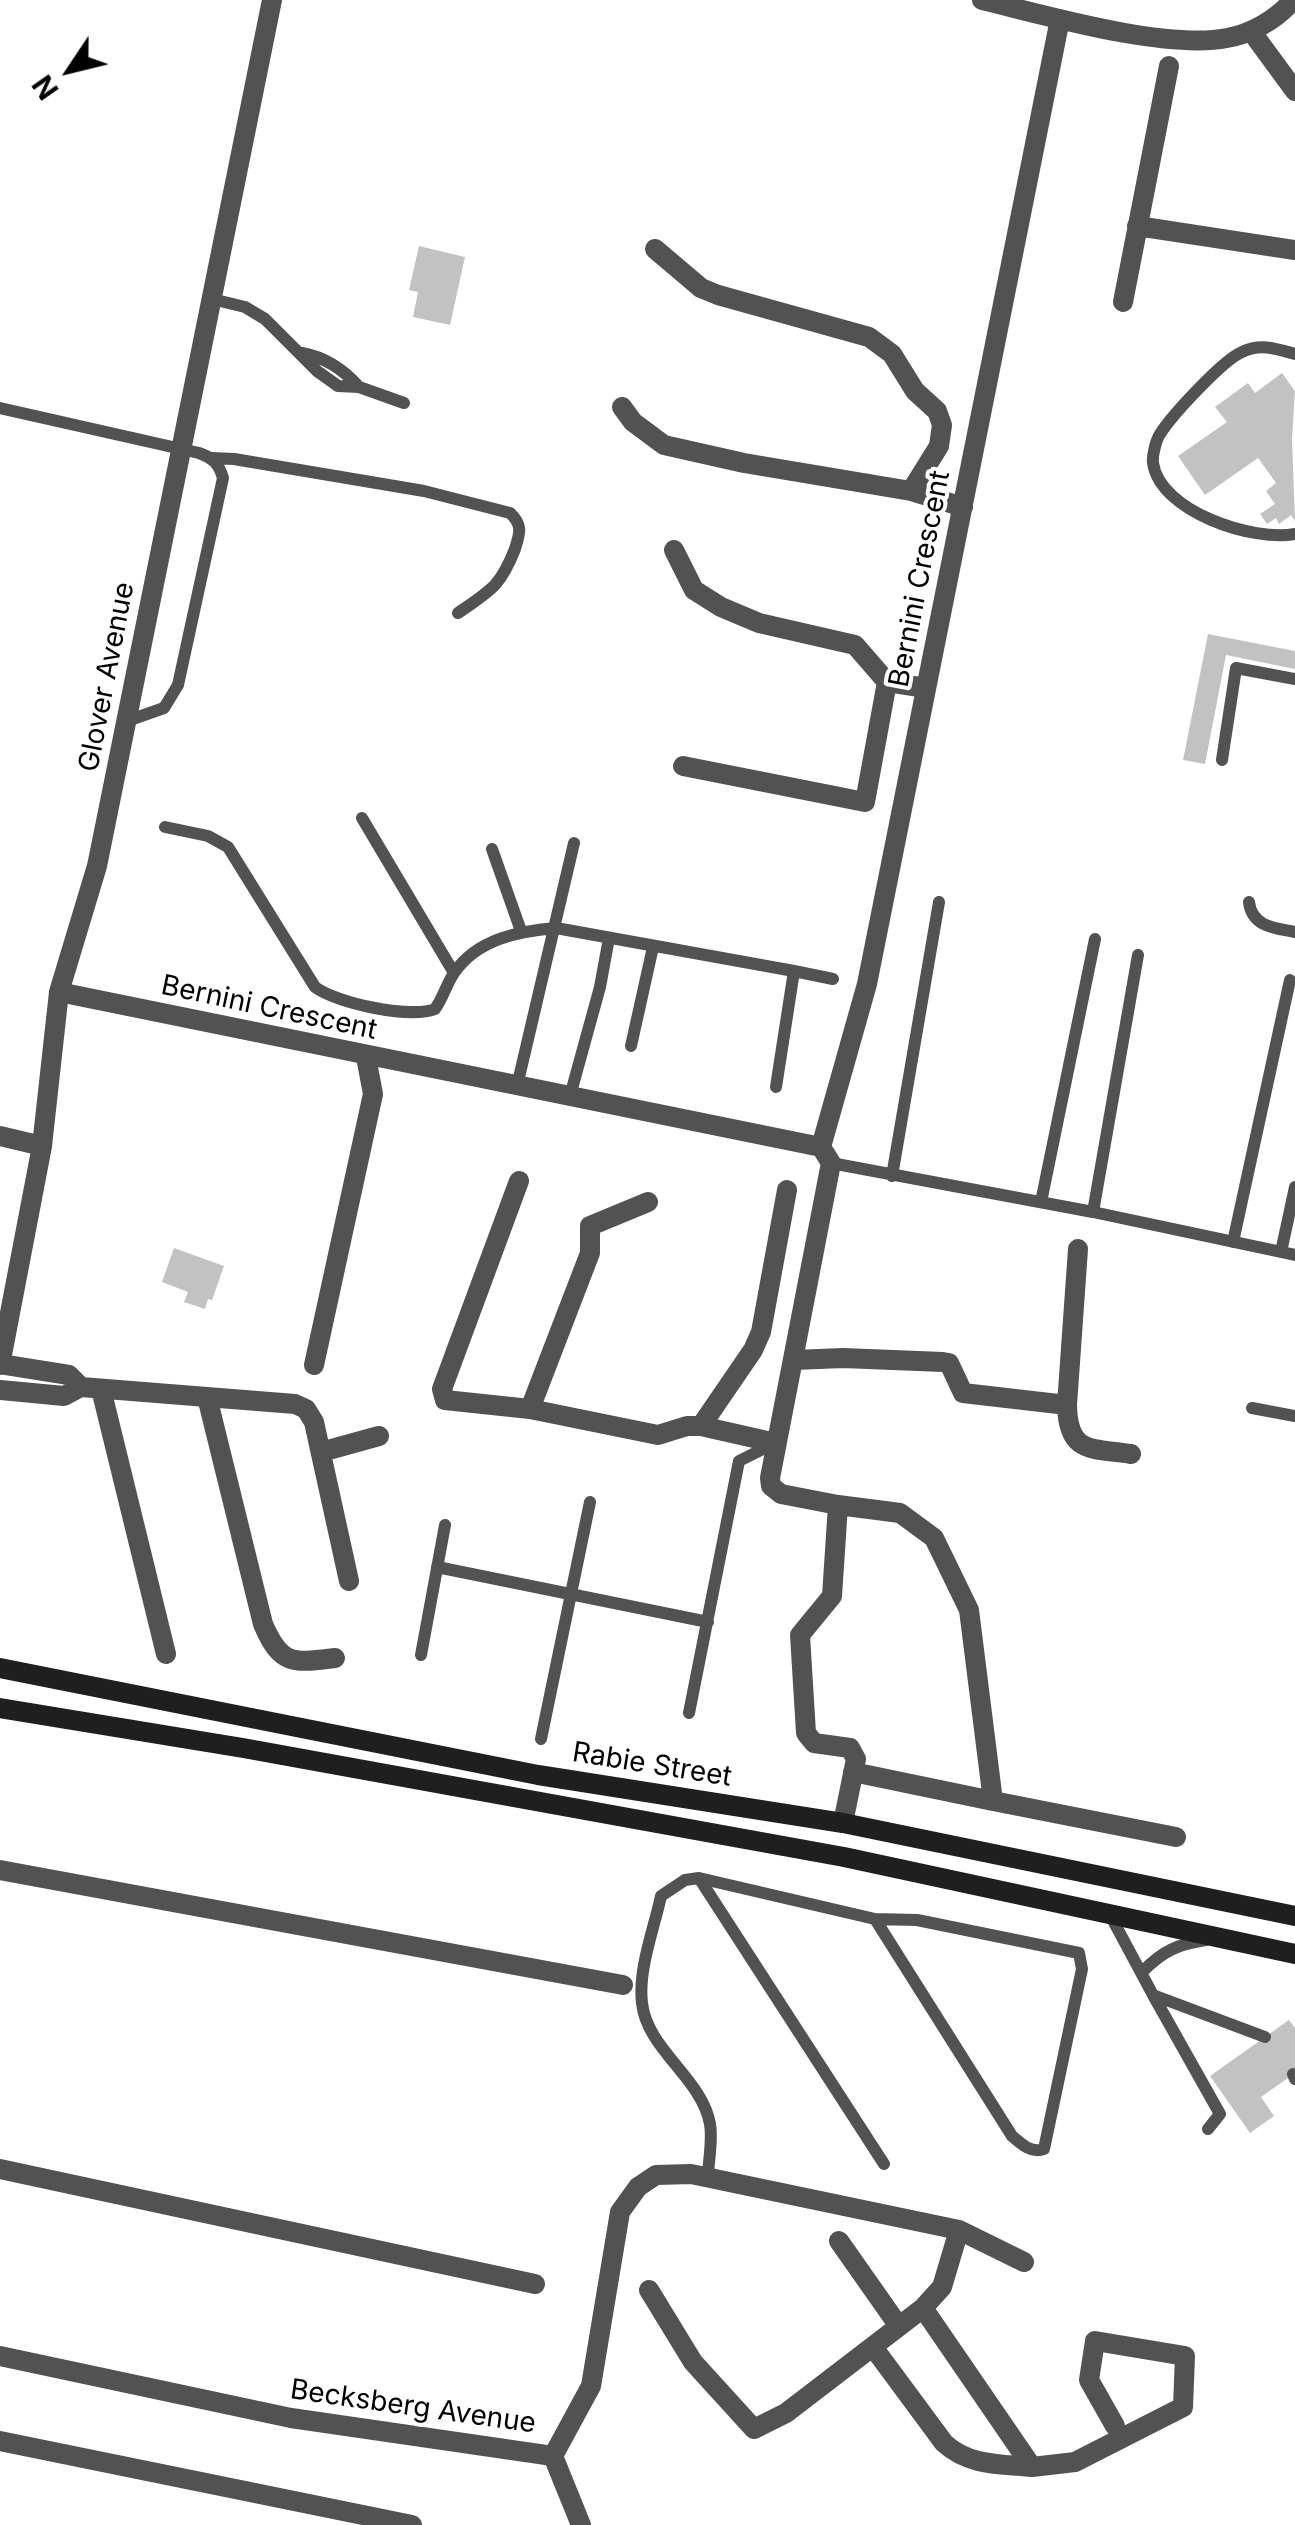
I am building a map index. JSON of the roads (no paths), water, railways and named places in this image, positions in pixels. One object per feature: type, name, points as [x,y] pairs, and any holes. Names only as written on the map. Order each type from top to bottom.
[{"type":"main road","name":"Rabie Street","points":[[0,1668],[538,1774],[843,1824],[1295,1916]]},
{"type":"main road","name":"Rabie Street","points":[[0,1708],[844,1857],[1295,1954]]},
{"type":"street","name":"Glover Avenue","points":[[0,1365],[6,1306],[42,1146],[59,992],[97,866],[272,0]]},
{"type":"street","points":[[982,0],[1170,39],[1216,40],[1251,31],[1286,9],[1293,0]]},
{"type":"street","name":"Bernini Crescent","points":[[838,1505],[781,1494],[771,1486],[770,1478],[794,1360],[826,1155],[867,984],[1060,19]]},
{"type":"street","points":[[1251,31],[1295,92]]},
{"type":"street","points":[[1123,302],[1169,66]]},
{"type":"street","points":[[1136,226],[1295,250]]},
{"type":"street","points":[[655,249],[702,288],[868,337],[892,354],[915,390],[937,411],[942,425],[939,446],[911,492]]},
{"type":"street","points":[[622,407],[634,422],[664,445],[911,492],[963,507]]},
{"type":"street","points":[[674,550],[694,590],[721,607],[759,623],[854,644],[887,682],[926,688]]},
{"type":"street","points":[[683,766],[865,802],[887,682]]},
{"type":"street","name":"Bernini Crescent","points":[[59,992],[570,1096],[826,1155]]},
{"type":"street","points":[[314,1365],[373,1094],[366,1057]]},
{"type":"street","points":[[0,1136],[42,1146]]},
{"type":"street","points":[[519,1181],[442,1396],[446,1400],[530,1408],[658,1435],[701,1426],[776,1443]]},
{"type":"street","points":[[701,1426],[761,1332],[787,1190]]},
{"type":"street","points":[[530,1408],[590,1253],[590,1226],[648,1202]]},
{"type":"street","points":[[1078,1249],[1067,1420],[1073,1439],[1081,1446],[1131,1454]]},
{"type":"street","points":[[794,1360],[943,1362],[948,1364],[963,1392],[1067,1405]]},
{"type":"street","points":[[0,1365],[69,1375],[91,1388],[166,1654]]},
{"type":"street","points":[[0,1390],[64,1396],[91,1388],[295,1404],[306,1409],[314,1422],[348,1580]]},
{"type":"street","points":[[207,1397],[262,1624],[272,1646],[283,1657],[296,1662],[335,1658]]},
{"type":"street","points":[[321,1452],[379,1436]]},
{"type":"street","points":[[843,1824],[856,1758],[850,1748],[814,1744],[806,1733],[800,1635],[832,1596],[838,1505],[900,1513],[934,1538],[970,1610],[993,1801]]},
{"type":"street","points":[[853,1772],[1176,1837]]},
{"type":"street","points":[[0,1870],[623,1985]]},
{"type":"street","points":[[0,2169],[535,2284]]},
{"type":"street","name":"Becksberg Avenue","points":[[0,2356],[291,2418],[553,2456],[591,2386],[620,2212],[638,2187],[656,2176],[675,2172],[960,2230],[1024,2262]]},
{"type":"street","points":[[649,2290],[693,2362],[754,2429],[786,2413],[923,2308],[942,2287],[960,2230]]},
{"type":"street","points":[[838,2240],[898,2325]]},
{"type":"street","points":[[923,2308],[1032,2467]]},
{"type":"street","points":[[873,2347],[944,2443],[958,2456],[1032,2467],[1076,2462],[1183,2407],[1185,2356],[1096,2341],[1089,2380],[1115,2426]]},
{"type":"street","points":[[0,2441],[320,2515],[412,2525]]},
{"type":"street","points":[[553,2456],[581,2525]]},
{"type":"lane","points":[[212,299],[256,313],[302,352],[316,355],[344,372],[359,387],[404,403]]},
{"type":"lane","points":[[1295,354],[1264,346],[1241,352],[1214,373],[1158,436],[1152,462],[1162,486],[1184,504],[1224,526],[1278,537],[1295,534]]},
{"type":"lane","points":[[0,408],[212,458],[424,491],[510,513],[519,524],[520,533],[506,573],[491,590],[458,613]]},
{"type":"lane","points":[[127,721],[164,708],[178,685],[222,478],[212,458]]},
{"type":"lane","points":[[1222,760],[1236,668],[1295,679]]},
{"type":"lane","points":[[362,818],[454,972]]},
{"type":"lane","points":[[165,827],[208,836],[228,847],[304,971],[325,994],[422,1014],[434,1010],[454,972],[478,950],[521,931],[556,928],[833,980]]},
{"type":"lane","points":[[517,1086],[574,844]]},
{"type":"lane","points":[[492,849],[521,931]]},
{"type":"lane","points":[[892,1176],[938,902]]},
{"type":"lane","points":[[1248,902],[1255,919],[1268,927],[1295,932]]},
{"type":"lane","points":[[570,1096],[600,987],[609,938]]},
{"type":"lane","points":[[1041,1202],[1096,939]]},
{"type":"lane","points":[[631,1046],[653,948]]},
{"type":"lane","points":[[1093,1212],[1138,955]]},
{"type":"lane","points":[[776,1087],[794,972]]},
{"type":"lane","points":[[1233,1242],[1290,980]]},
{"type":"lane","points":[[826,1155],[892,1176],[1093,1212],[1288,1254],[1295,1187]]},
{"type":"lane","points":[[1252,1408],[1295,1416]]},
{"type":"lane","points":[[689,1713],[739,1460],[776,1443]]},
{"type":"lane","points":[[542,1740],[590,1502]]},
{"type":"lane","points":[[420,1655],[445,1525]]},
{"type":"lane","points":[[437,1567],[708,1622]]},
{"type":"lane","points":[[700,1878],[884,2164]]},
{"type":"lane","points":[[708,2178],[710,2124],[696,2092],[647,2021],[642,2003],[645,1968],[662,1896],[685,1880],[700,1878],[875,1919],[917,1920],[1078,1953],[1082,1969],[1044,2148],[1039,2151],[1026,2147],[1012,2136],[875,1919]]},
{"type":"lane","points":[[1109,1913],[1220,2114],[1208,2129]]},
{"type":"lane","points":[[1143,1971],[1166,1950],[1180,1944],[1221,1938]]},
{"type":"lane","points":[[1153,1995],[1265,2037]]}]
